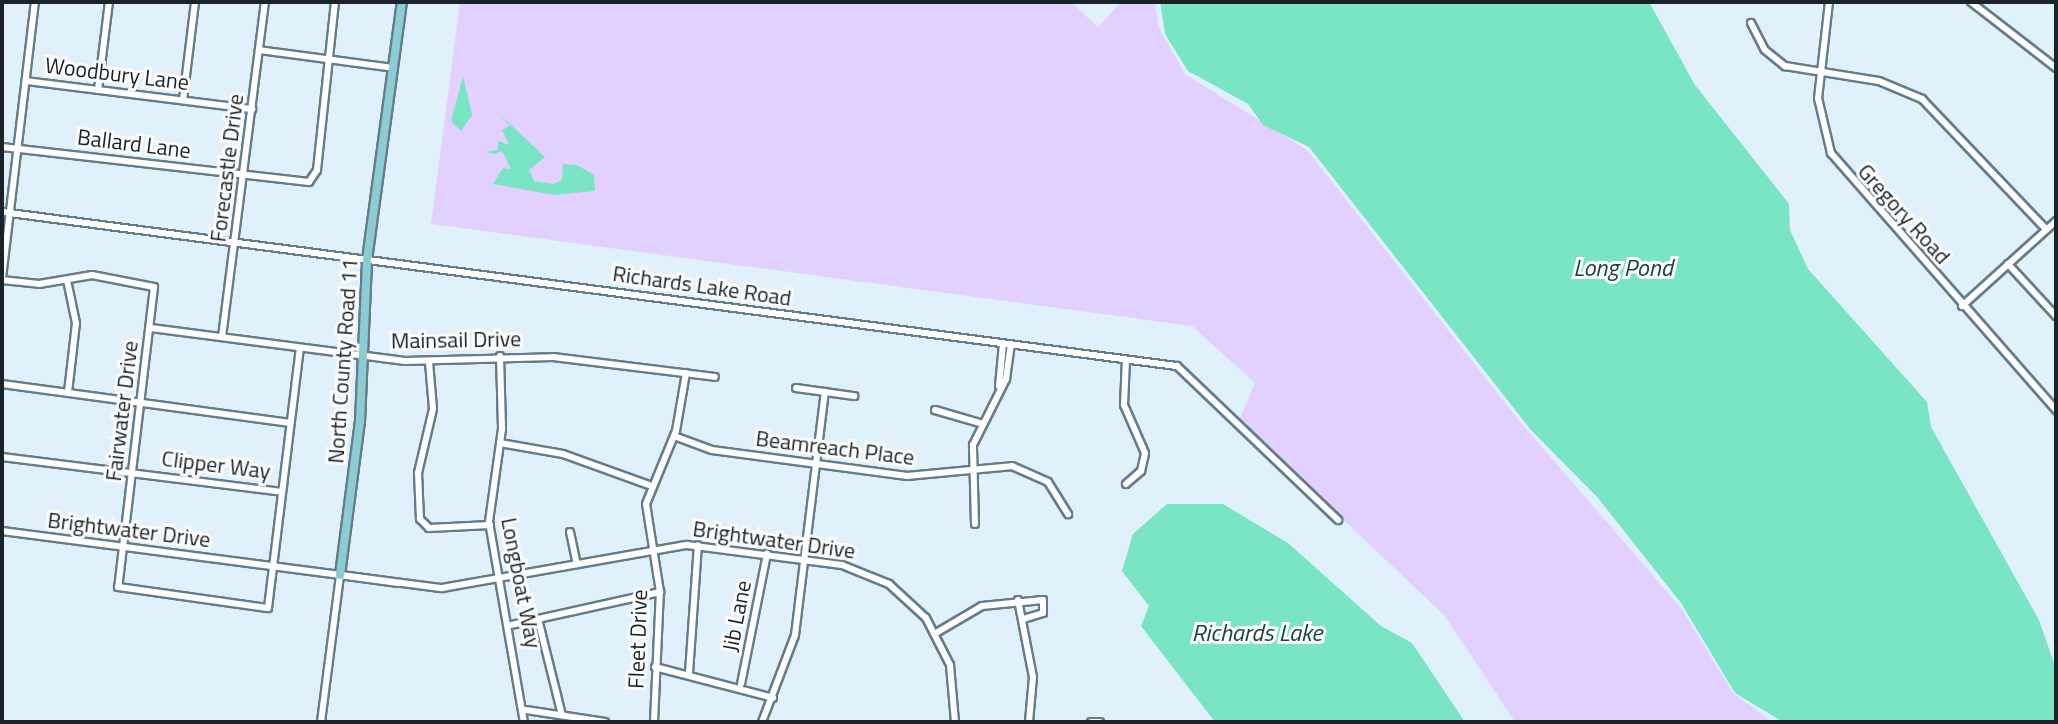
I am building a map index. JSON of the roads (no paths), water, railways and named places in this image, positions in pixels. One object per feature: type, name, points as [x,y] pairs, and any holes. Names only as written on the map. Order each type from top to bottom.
[{"type":"main road","name":"North County Road 11","points":[[340,575],[367,260],[402,2]]},
{"type":"street","points":[[35,2],[18,149],[6,212],[2,279],[67,280],[76,323],[68,392]]},
{"type":"street","points":[[98,90],[109,2]]},
{"type":"street","points":[[183,100],[195,2]]},
{"type":"street","name":"Forecastle Drive","points":[[222,337],[265,2]]},
{"type":"street","points":[[329,60],[335,2]]},
{"type":"street","name":"Gregory Road","points":[[1829,2],[1819,73],[1823,131],[1840,169],[2056,410]]},
{"type":"street","points":[[1971,2],[2056,68]]},
{"type":"street","points":[[1751,23],[1774,58],[1819,73],[1879,81],[1922,99],[2046,229]]},
{"type":"street","points":[[259,50],[394,68]]},
{"type":"street","name":"Ballard Lane","points":[[2,147],[309,182],[317,170],[329,60]]},
{"type":"street","name":"Woodbury Lane","points":[[26,81],[252,109]]},
{"type":"street","name":"Richards Lake Road","points":[[6,212],[1177,366],[1338,520]]},
{"type":"street","points":[[1962,306],[2056,221]]},
{"type":"street","points":[[2008,264],[2056,316]]},
{"type":"street","name":"Fairwater Drive","points":[[67,280],[92,275],[154,287],[118,587],[268,608],[273,566]]},
{"type":"street","name":"Mainsail Drive","points":[[151,328],[300,349],[429,362],[500,356],[715,377]]},
{"type":"street","points":[[999,386],[1003,344]]},
{"type":"street","points":[[975,524],[973,470],[980,423],[999,386],[1011,345]]},
{"type":"street","points":[[273,566],[300,349]]},
{"type":"street","name":"Longboat Way","points":[[500,356],[500,443],[490,525],[526,710],[524,722]]},
{"type":"street","points":[[1126,360],[1124,405],[1145,453],[1141,471],[1126,484]]},
{"type":"street","points":[[429,362],[433,409],[418,473],[420,519],[429,528],[490,525]]},
{"type":"street","name":"Fleet Drive","points":[[654,722],[660,592],[652,549],[649,485],[674,436],[686,373]]},
{"type":"street","points":[[2,384],[290,423]]},
{"type":"street","points":[[796,388],[854,396]]},
{"type":"street","points":[[762,722],[795,635],[825,392]]},
{"type":"street","points":[[935,410],[980,423]]},
{"type":"street","name":"Beamreach Place","points":[[674,436],[712,450],[915,477],[973,470],[1032,471],[1068,514]]},
{"type":"street","points":[[500,443],[563,454],[649,485]]},
{"type":"street","name":"Clipper Way","points":[[2,457],[282,492]]},
{"type":"street","name":"Brightwater Drive","points":[[4,532],[398,583],[460,587],[652,549],[698,545],[803,559],[878,578],[907,598],[936,633],[952,674],[955,722]]},
{"type":"street","points":[[570,532],[577,564]]},
{"type":"street","points":[[689,673],[698,545]]},
{"type":"street","name":"Jib Lane","points":[[741,684],[767,554]]},
{"type":"street","name":"North County Road 11","points":[[321,721],[340,575]]},
{"type":"street","points":[[511,625],[660,592]]},
{"type":"street","points":[[936,633],[982,606],[1018,600],[1044,603],[1043,613],[1023,619]]},
{"type":"street","points":[[1018,600],[1034,682],[1029,722]]},
{"type":"street","points":[[538,619],[562,715]]},
{"type":"street","points":[[655,667],[741,684],[773,698]]},
{"type":"street","points":[[526,710],[605,722]]},
{"type":"street","points":[[321,721],[333,722]]},
{"type":"street","points":[[1091,722],[1100,722]]},
{"type":"water","name":"Long Pond","points":[[1160,2],[1649,2],[1695,85],[1789,204],[1790,230],[1808,269],[1927,402],[1931,427],[2039,620],[2056,669],[2056,722],[1783,722],[1735,693],[1681,603],[1598,498],[1531,430],[1309,147],[1263,125],[1248,104],[1188,71],[1165,34]]},
{"type":"water","points":[[463,76],[472,115],[461,131],[451,121]]},
{"type":"water","points":[[498,113],[545,157],[529,170],[534,181],[553,184],[562,180],[563,164],[577,165],[594,175],[595,191],[554,195],[493,184],[503,168],[511,169],[502,151],[495,154],[485,152],[498,150],[498,141],[509,145],[502,130],[510,126]]},
{"type":"water","name":"Richards Lake","points":[[1167,504],[1223,504],[1288,543],[1381,626],[1412,643],[1465,722],[1215,722],[1141,626],[1149,606],[1122,571],[1133,534]]}]
